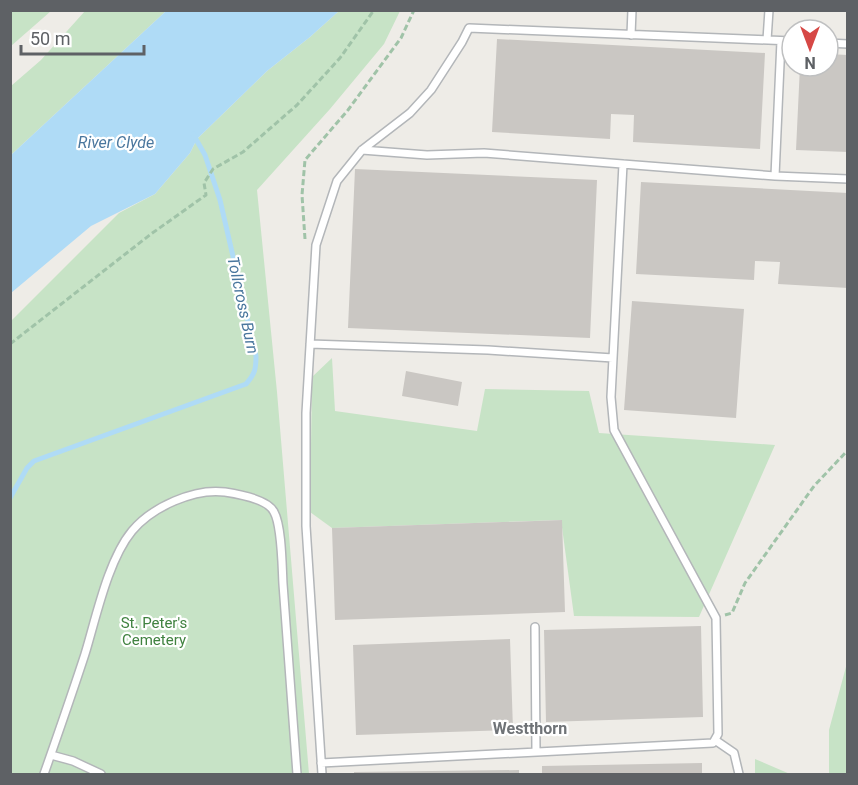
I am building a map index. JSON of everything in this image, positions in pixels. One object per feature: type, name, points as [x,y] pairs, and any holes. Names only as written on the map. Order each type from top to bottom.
[{"type":"lane","points":[[631,35],[632,10]]},
{"type":"lane","points":[[767,40],[769,10]]},
{"type":"lane","points":[[322,774],[306,526],[306,413],[316,245],[337,181],[362,150],[410,113],[431,90],[469,28],[780,41]]},
{"type":"lane","points":[[775,176],[780,64]]},
{"type":"lane","points":[[362,150],[428,155],[484,153],[775,176],[848,179]]},
{"type":"lane","points":[[321,763],[713,743],[715,740],[718,734],[716,618],[614,430],[611,397],[623,164]]},
{"type":"lane","points":[[310,344],[488,350],[613,358]]},
{"type":"lane","points":[[44,774],[110,576],[123,544],[141,523],[172,502],[196,493],[220,491],[259,501],[271,507],[276,517],[282,564],[297,774]]},
{"type":"lane","points":[[534,627],[536,752]]},
{"type":"lane","points":[[715,740],[734,753],[739,774]]},
{"type":"lane","points":[[51,755],[74,761],[101,774]]},
{"type":"path","points":[[10,344],[151,234],[206,195],[204,183],[213,169],[243,152],[297,105],[340,58],[374,10]]},
{"type":"path","points":[[316,245],[305,241],[302,195],[305,160],[348,110],[401,38],[414,10]]},
{"type":"path","points":[[716,618],[732,613],[745,583],[759,563],[814,486],[848,450]]},
{"type":"green space","points":[[11,10],[50,10],[51,11],[11,46]]},
{"type":"green space","points":[[85,11],[166,11],[11,155],[11,86],[41,60]]},
{"type":"green space","name":"St. Peter's Cemetery","points":[[339,11],[400,11],[384,44],[330,109],[257,190],[277,392],[309,774],[11,774],[11,321],[119,213],[155,194],[190,153],[197,139],[267,71]]},
{"type":"green space","points":[[332,358],[335,411],[477,431],[485,389],[589,391],[599,433],[775,445],[699,617],[574,616],[561,520],[332,528],[310,512],[312,377]]},
{"type":"green space","points":[[847,663],[847,774],[829,774],[829,730]]},
{"type":"green space","points":[[755,759],[790,774],[755,774]]},
{"type":"water","name":"River Clyde","points":[[166,11],[339,11],[267,71],[197,139],[190,153],[155,194],[91,226],[11,293],[11,155]]},
{"type":"building","points":[[497,39],[765,53],[760,149],[633,142],[634,115],[611,114],[610,139],[492,132]]},
{"type":"building","points":[[840,55],[848,55],[848,152],[796,150],[799,78],[840,78]]},
{"type":"building","points":[[355,169],[597,180],[590,338],[348,328]]},
{"type":"building","points":[[641,182],[848,193],[848,288],[778,284],[780,262],[755,261],[754,280],[636,274]]},
{"type":"building","points":[[632,301],[744,309],[736,418],[624,410]]},
{"type":"building","points":[[406,371],[462,382],[458,406],[402,396]]},
{"type":"building","points":[[562,520],[565,612],[335,620],[332,528]]},
{"type":"building","points":[[701,626],[703,717],[546,722],[544,630]]},
{"type":"building","points":[[510,639],[513,730],[356,735],[353,645]]},
{"type":"building","points":[[702,763],[702,774],[542,774],[542,766]]},
{"type":"building","points":[[519,770],[519,774],[354,774],[354,772]]},
{"type":"waterway","name":"Tollcross Burn","points":[[10,498],[27,468],[34,461],[246,384],[253,374],[256,356],[220,200],[205,155],[193,134]]},
{"type":"district","name":"Westthorn","points":[[530,728]]}]
